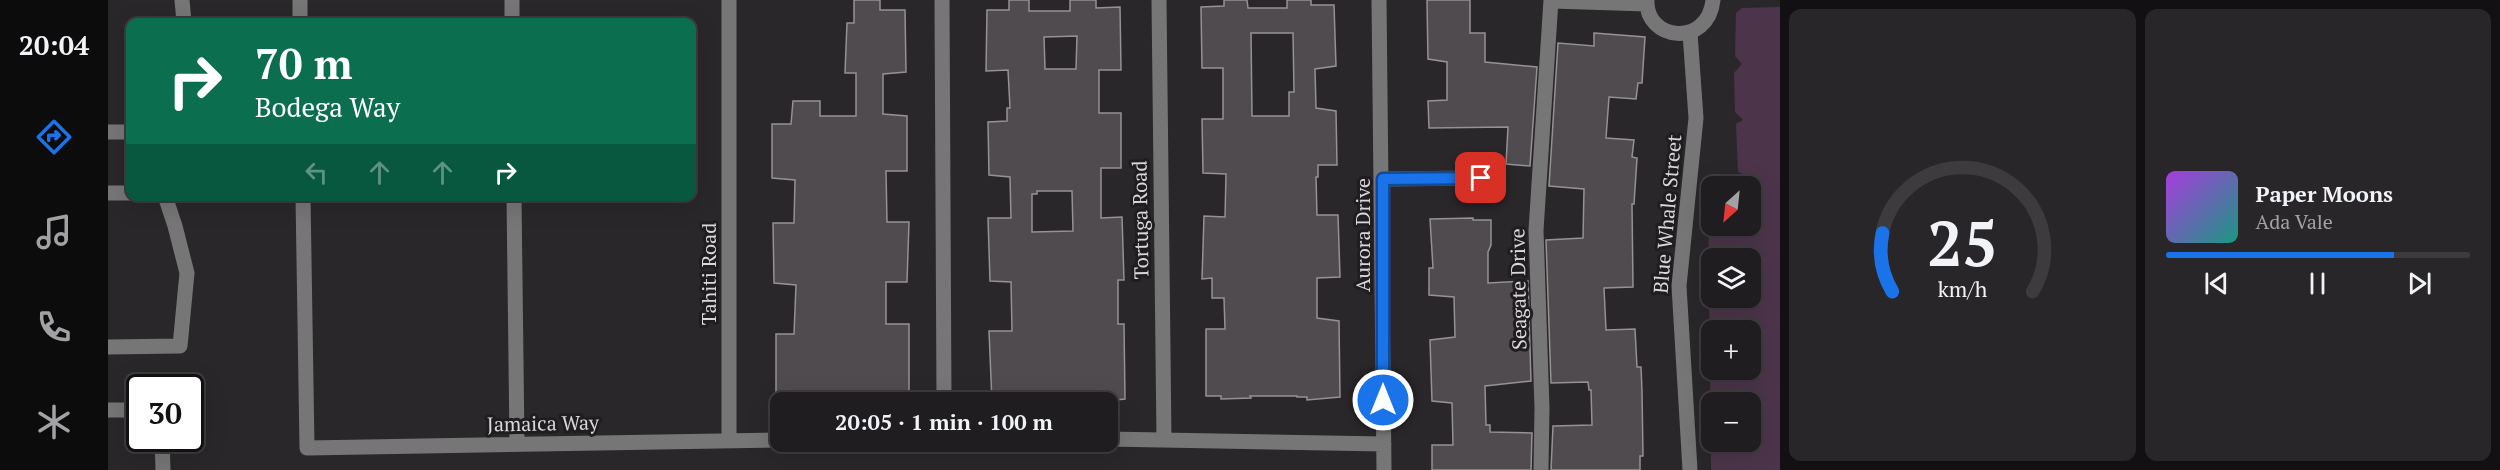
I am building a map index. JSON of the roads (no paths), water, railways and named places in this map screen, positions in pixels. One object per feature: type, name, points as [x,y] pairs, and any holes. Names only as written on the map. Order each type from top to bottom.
[{"type":"street","points":[[182,0],[184,18]]},
{"type":"street","points":[[300,0],[300,18]]},
{"type":"street","points":[[512,0],[512,18]]},
{"type":"street","name":"Tahiti Road","points":[[729,0],[729,441]]},
{"type":"street","points":[[942,0],[944,392]]},
{"type":"street","name":"Tortuga Road","points":[[1159,0],[1164,440]]},
{"type":"street","name":"Aurora Drive","points":[[1379,0],[1383,179],[1384,470]]},
{"type":"street","points":[[1552,1],[1647,2],[1658,26],[1668,32],[1679,34],[1690,33],[1700,28],[1712,11],[1713,0]]},
{"type":"street","name":"Seagate Drive","points":[[1541,470],[1542,408],[1536,230],[1552,1]]},
{"type":"street","name":"Blue Whale Street","points":[[1690,33],[1696,118],[1679,286],[1690,470]]},
{"type":"street","points":[[108,132],[126,132]]},
{"type":"street","points":[[1383,179],[1481,178]]},
{"type":"street","points":[[108,193],[126,193]]},
{"type":"street","points":[[108,347],[180,346],[187,273],[167,201]]},
{"type":"street","name":"Jamaica Way","points":[[303,201],[307,448],[770,440]]},
{"type":"street","points":[[514,201],[517,444]]},
{"type":"street","points":[[108,410],[126,410]]},
{"type":"street","points":[[1118,439],[1383,444]]},
{"type":"street","points":[[162,452],[163,470]]}]
